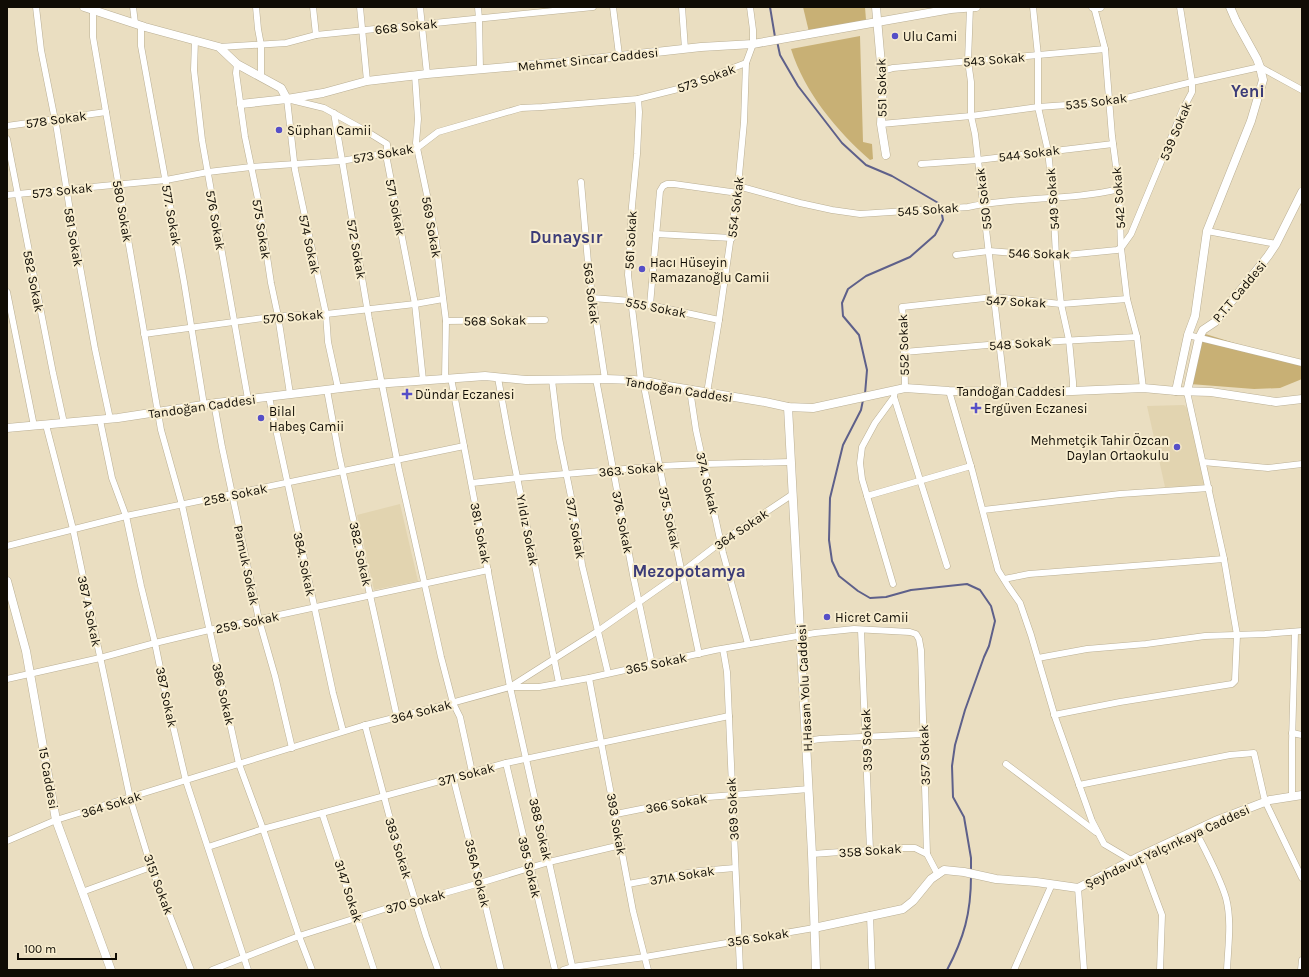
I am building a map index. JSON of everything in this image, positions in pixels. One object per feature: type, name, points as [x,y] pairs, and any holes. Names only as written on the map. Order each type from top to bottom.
[{"type":"street","name":"581 Sokak","points":[[36,7],[41,50],[55,118],[95,349],[110,419]]},
{"type":"street","points":[[84,7],[138,24],[219,46],[237,64],[281,88],[287,99]]},
{"type":"street","name":"577. Sokak","points":[[133,7],[138,24],[166,180],[204,405]]},
{"type":"street","points":[[256,7],[258,29],[262,45],[261,76]]},
{"type":"street","points":[[313,7],[316,35]]},
{"type":"street","points":[[360,7],[367,81]]},
{"type":"street","points":[[420,7],[427,74]]},
{"type":"street","points":[[478,7],[480,19],[480,69]]},
{"type":"street","name":"668 Sokak","points":[[219,46],[286,43],[316,35],[480,19],[542,10],[593,7]]},
{"type":"street","points":[[613,7],[619,56]]},
{"type":"street","points":[[682,7],[685,49]]},
{"type":"street","points":[[750,7],[753,44]]},
{"type":"street","name":"551 Sokak","points":[[876,7],[883,87],[881,124],[886,155]]},
{"type":"street","name":"Mehmet Sincar Caddesi","points":[[241,104],[323,93],[367,81],[415,75],[575,61],[685,49],[753,44],[951,9],[972,7]]},
{"type":"street","name":"550 Sokak","points":[[972,7],[968,61],[971,82],[971,116],[975,134],[1000,344],[1004,391]]},
{"type":"street","name":"549 Sokak","points":[[1033,7],[1038,56],[1038,107],[1048,151],[1054,198],[1056,256],[1061,304],[1069,340],[1073,391]]},
{"type":"street","name":"542 Sokak","points":[[1095,7],[1105,49],[1113,144],[1119,189],[1121,248],[1127,298],[1137,337],[1143,388]]},
{"type":"street","name":"539 Sokak","points":[[1121,248],[1131,234],[1192,92],[1192,82],[1180,7]]},
{"type":"street","points":[[1176,391],[1188,335],[1195,316],[1207,231],[1251,121],[1263,80],[1260,67],[1230,7]]},
{"type":"street","name":"580 Sokak","points":[[93,10],[93,37],[158,412]]},
{"type":"street","name":"576 Sokak","points":[[195,40],[194,70],[202,140],[248,399]]},
{"type":"street","name":"554 Sokak","points":[[707,393],[738,193],[744,122],[746,63],[753,44]]},
{"type":"street","name":"543 Sokak","points":[[882,71],[894,68],[1105,49]]},
{"type":"street","name":"573 Sokak","points":[[7,195],[67,191],[83,187],[166,180],[208,172],[251,167],[341,161],[417,148],[438,132],[521,108],[638,99],[678,89],[746,63]]},
{"type":"street","name":"575 Sokak","points":[[237,64],[236,73],[245,137],[259,204],[290,394]]},
{"type":"street","points":[[1260,67],[1302,90]]},
{"type":"street","name":"535 Sokak","points":[[881,124],[971,116],[1038,107],[1110,102],[1260,67]]},
{"type":"street","name":"569 Sokak","points":[[415,75],[418,119],[416,144],[435,233],[446,321],[448,379]]},
{"type":"street","name":"571 Sokak","points":[[287,99],[324,108],[387,144],[387,153],[414,304],[423,380]]},
{"type":"street","name":"574 Sokak","points":[[287,99],[294,165],[326,314],[328,342],[338,388]]},
{"type":"street","name":"561 Sokak","points":[[638,99],[639,112],[637,154],[628,275],[642,381]]},
{"type":"street","name":"578 Sokak","points":[[7,126],[55,118],[106,112]]},
{"type":"street","name":"572 Sokak","points":[[334,113],[341,161],[381,384],[441,657],[453,703],[460,717],[472,772]]},
{"type":"street","name":"582 Sokak","points":[[7,139],[51,366],[64,423]]},
{"type":"street","name":"544 Sokak","points":[[920,164],[978,160],[1113,144]]},
{"type":"street","name":"563 Sokak","points":[[581,182],[588,274],[605,379]]},
{"type":"street","points":[[650,305],[660,191],[663,186],[667,184],[738,193]]},
{"type":"street","name":"545 Sokak","points":[[738,186],[800,203],[860,214],[968,207],[983,204],[1108,192],[1119,189]]},
{"type":"street","name":"P.T.T Caddesi","points":[[1198,338],[1202,330],[1215,322],[1268,256],[1276,244],[1302,192]]},
{"type":"street","points":[[1207,231],[1276,244]]},
{"type":"street","points":[[656,234],[732,238]]},
{"type":"street","name":"546 Sokak","points":[[956,255],[989,251],[1056,256],[1117,250],[1121,248]]},
{"type":"street","points":[[7,292],[34,426]]},
{"type":"street","name":"547 Sokak","points":[[906,306],[994,297],[1061,304],[1127,298]]},
{"type":"street","name":"555 Sokak","points":[[592,298],[632,301],[719,320]]},
{"type":"street","name":"570 Sokak","points":[[144,334],[278,316],[326,314],[443,300]]},
{"type":"street","name":"552 Sokak","points":[[905,388],[904,328],[902,308],[906,306]]},
{"type":"street","name":"568 Sokak","points":[[446,321],[545,320]]},
{"type":"street","points":[[1188,335],[1302,363]]},
{"type":"street","name":"548 Sokak","points":[[904,352],[1000,344],[1137,337]]},
{"type":"street","points":[[1054,715],[1120,702],[1232,684],[1235,681],[1237,635],[1224,559],[1187,392],[1198,338]]},
{"type":"street","name":"Tandoğan Caddesi","points":[[7,428],[110,419],[214,403],[338,388],[485,376],[498,378],[552,380],[605,379],[642,381],[788,407],[813,408],[862,397],[881,394],[895,394],[905,388],[949,391],[1073,391],[1143,388],[1187,392],[1211,392],[1276,402],[1302,398]]},
{"type":"street","name":"Yıldız Sokak","points":[[498,378],[559,683]]},
{"type":"street","name":"381. Sokak","points":[[448,379],[472,484],[510,687]]},
{"type":"street","name":"376. Sokak","points":[[596,379],[638,602],[652,664]]},
{"type":"street","name":"377. Sokak","points":[[552,380],[558,431],[578,531],[582,565],[608,673]]},
{"type":"street","name":"375. Sokak","points":[[642,381],[699,654]]},
{"type":"street","name":"382. Sokak","points":[[327,390],[397,717]]},
{"type":"street","name":"374. Sokak","points":[[690,390],[696,430],[721,542],[748,644]]},
{"type":"street","points":[[949,391],[971,466],[998,570],[1020,603],[1038,658],[1054,715],[1092,821],[1104,844],[1131,860]]},
{"type":"street","points":[[895,394],[946,566]]},
{"type":"street","points":[[893,584],[867,496],[860,463],[862,447],[875,423],[895,394]]},
{"type":"street","name":"384. Sokak","points":[[269,397],[333,693],[343,731]]},
{"type":"street","name":"Pamuk Sokak","points":[[214,403],[259,620],[275,676],[292,748]]},
{"type":"street","name":"H.Hasan Yolu Caddesi","points":[[788,407],[807,741],[816,970]]},
{"type":"street","name":"386 Sokak","points":[[158,412],[161,430],[182,505],[239,764],[312,970]]},
{"type":"street","name":"387 Sokak","points":[[100,420],[112,478],[126,516],[186,781],[248,970]]},
{"type":"street","name":"387 A Sokak","points":[[46,425],[73,529],[130,798]]},
{"type":"street","name":"258. Sokak","points":[[7,546],[126,516],[464,446]]},
{"type":"street","name":"363. Sokak","points":[[472,484],[518,478],[660,466],[791,462]]},
{"type":"street","points":[[1202,462],[1268,468],[1302,464]]},
{"type":"street","points":[[867,496],[971,466]]},
{"type":"street","points":[[983,510],[1120,494],[1209,488]]},
{"type":"street","name":"364 Sokak","points":[[7,841],[56,820],[186,781],[343,731],[510,687],[598,631],[682,572],[721,542],[793,494]]},
{"type":"street","points":[[1004,579],[1029,574],[1224,559]]},
{"type":"street","name":"259. Sokak","points":[[7,679],[100,658],[210,630],[488,570]]},
{"type":"street","name":"15 Caddesi","points":[[7,581],[26,651],[56,820],[111,970]]},
{"type":"street","name":"365 Sokak","points":[[510,687],[539,687],[589,678],[748,644],[815,633],[861,630],[910,632],[916,634]]},
{"type":"street","name":"359 Sokak","points":[[861,630],[870,850]]},
{"type":"street","points":[[1038,658],[1087,649],[1146,644],[1205,636],[1302,631]]},
{"type":"street","points":[[1292,797],[1295,632]]},
{"type":"street","name":"357 Sokak","points":[[916,634],[919,639],[921,650],[928,854],[938,875]]},
{"type":"street","name":"369 Sokak","points":[[723,649],[727,672],[740,940],[740,970]]},
{"type":"street","name":"393 Sokak","points":[[589,678],[633,910],[648,970]]},
{"type":"street","name":"388 Sokak","points":[[510,687],[573,969]]},
{"type":"street","name":"371 Sokak","points":[[208,847],[263,829],[506,763],[729,716]]},
{"type":"street","name":"383 Sokak","points":[[365,725],[388,816],[438,970]]},
{"type":"street","points":[[1292,733],[1302,735]]},
{"type":"street","points":[[807,741],[924,734]]},
{"type":"street","points":[[1079,785],[1230,755],[1254,753],[1265,801],[1302,878]]},
{"type":"street","name":"395 Sokak","points":[[506,763],[555,970]]},
{"type":"street","points":[[1006,764],[1099,834]]},
{"type":"street","name":"356A Sokak","points":[[453,777],[501,970]]},
{"type":"street","name":"366 Sokak","points":[[616,814],[689,800],[809,789]]},
{"type":"street","name":"Şeyhdavut Yalçınkaya Caddesi","points":[[938,875],[944,870],[964,872],[996,879],[1078,888],[1131,860],[1215,821],[1265,801],[1302,795]]},
{"type":"street","name":"3151 Sokak","points":[[130,798],[151,867],[191,970]]},
{"type":"street","name":"3147 Sokak","points":[[322,813],[374,970]]},
{"type":"street","points":[[1195,830],[1211,860],[1226,899],[1229,935],[1227,970]]},
{"type":"street","name":"370 Sokak","points":[[212,970],[299,936],[397,905],[416,902],[530,867],[621,845]]},
{"type":"street","name":"358 Sokak","points":[[812,854],[914,848],[928,854]]},
{"type":"street","points":[[1140,856],[1162,914],[1160,970]]},
{"type":"street","points":[[82,892],[151,867]]},
{"type":"street","name":"371A Sokak","points":[[628,884],[699,871],[736,868]]},
{"type":"street","name":"356 Sokak","points":[[563,970],[814,928],[903,909],[913,901],[931,879],[938,875]]},
{"type":"street","points":[[1014,970],[1052,884]]},
{"type":"street","points":[[1078,888],[1084,970]]},
{"type":"street","points":[[870,915],[872,970]]},
{"type":"street","points":[[1301,970],[1302,960]]},
{"type":"shaded area","points":[[803,7],[865,7],[866,20],[809,32]]},
{"type":"shaded area","points":[[860,36],[863,142],[872,144],[873,159],[870,160],[845,136],[813,96],[804,81],[791,49]]},
{"type":"shaded area","points":[[1199,332],[1302,364],[1302,379],[1280,388],[1254,389],[1190,384]]},
{"type":"shaded area","name":"Mehmetçik Tahir Özcan Daylan Ortaokulu","points":[[1184,405],[1188,409],[1206,486],[1165,487],[1147,406]]},
{"type":"shaded area","points":[[400,504],[418,581],[374,590],[357,515]]},
{"type":"waterway","points":[[770,7],[775,37]]},
{"type":"waterway","points":[[777,41],[780,55],[798,86],[842,143],[866,165],[892,176],[940,204],[943,220],[935,235],[910,257],[866,276],[848,289],[842,303],[843,316],[859,335],[867,370],[865,394]]},
{"type":"waterway","points":[[863,400],[861,410],[843,445],[830,498],[829,540],[832,561],[839,576],[858,591],[870,598],[886,597],[911,590],[967,584],[980,590],[991,606],[995,621],[989,646],[965,710],[955,745],[952,766],[953,797],[964,817],[971,858],[971,872]]},
{"type":"waterway","points":[[947,970],[958,947],[968,914],[971,876]]},
{"type":"place","name":"Ulu Cami","points":[[895,36]]},
{"type":"place","name":"Süphan Camii","points":[[279,130]]},
{"type":"place","name":"Hacı Hüseyin Ramazanoğlu Camii","points":[[642,269]]},
{"type":"place","name":"Dündar Eczanesi","points":[[407,394]]},
{"type":"place","name":"Ergüven Eczanesi","points":[[976,408]]},
{"type":"place","name":"Bilal Habeş Camii","points":[[261,418]]},
{"type":"place","name":"Mehmetçik Tahir Özcan Daylan Ortaokulu","points":[[1177,447]]},
{"type":"place","name":"Hicret Camii","points":[[827,617]]},
{"type":"district","name":"Yeni","points":[[1248,91]]},
{"type":"district","name":"Dunaysır","points":[[566,237]]},
{"type":"district","name":"Mezopotamya","points":[[689,571]]}]
